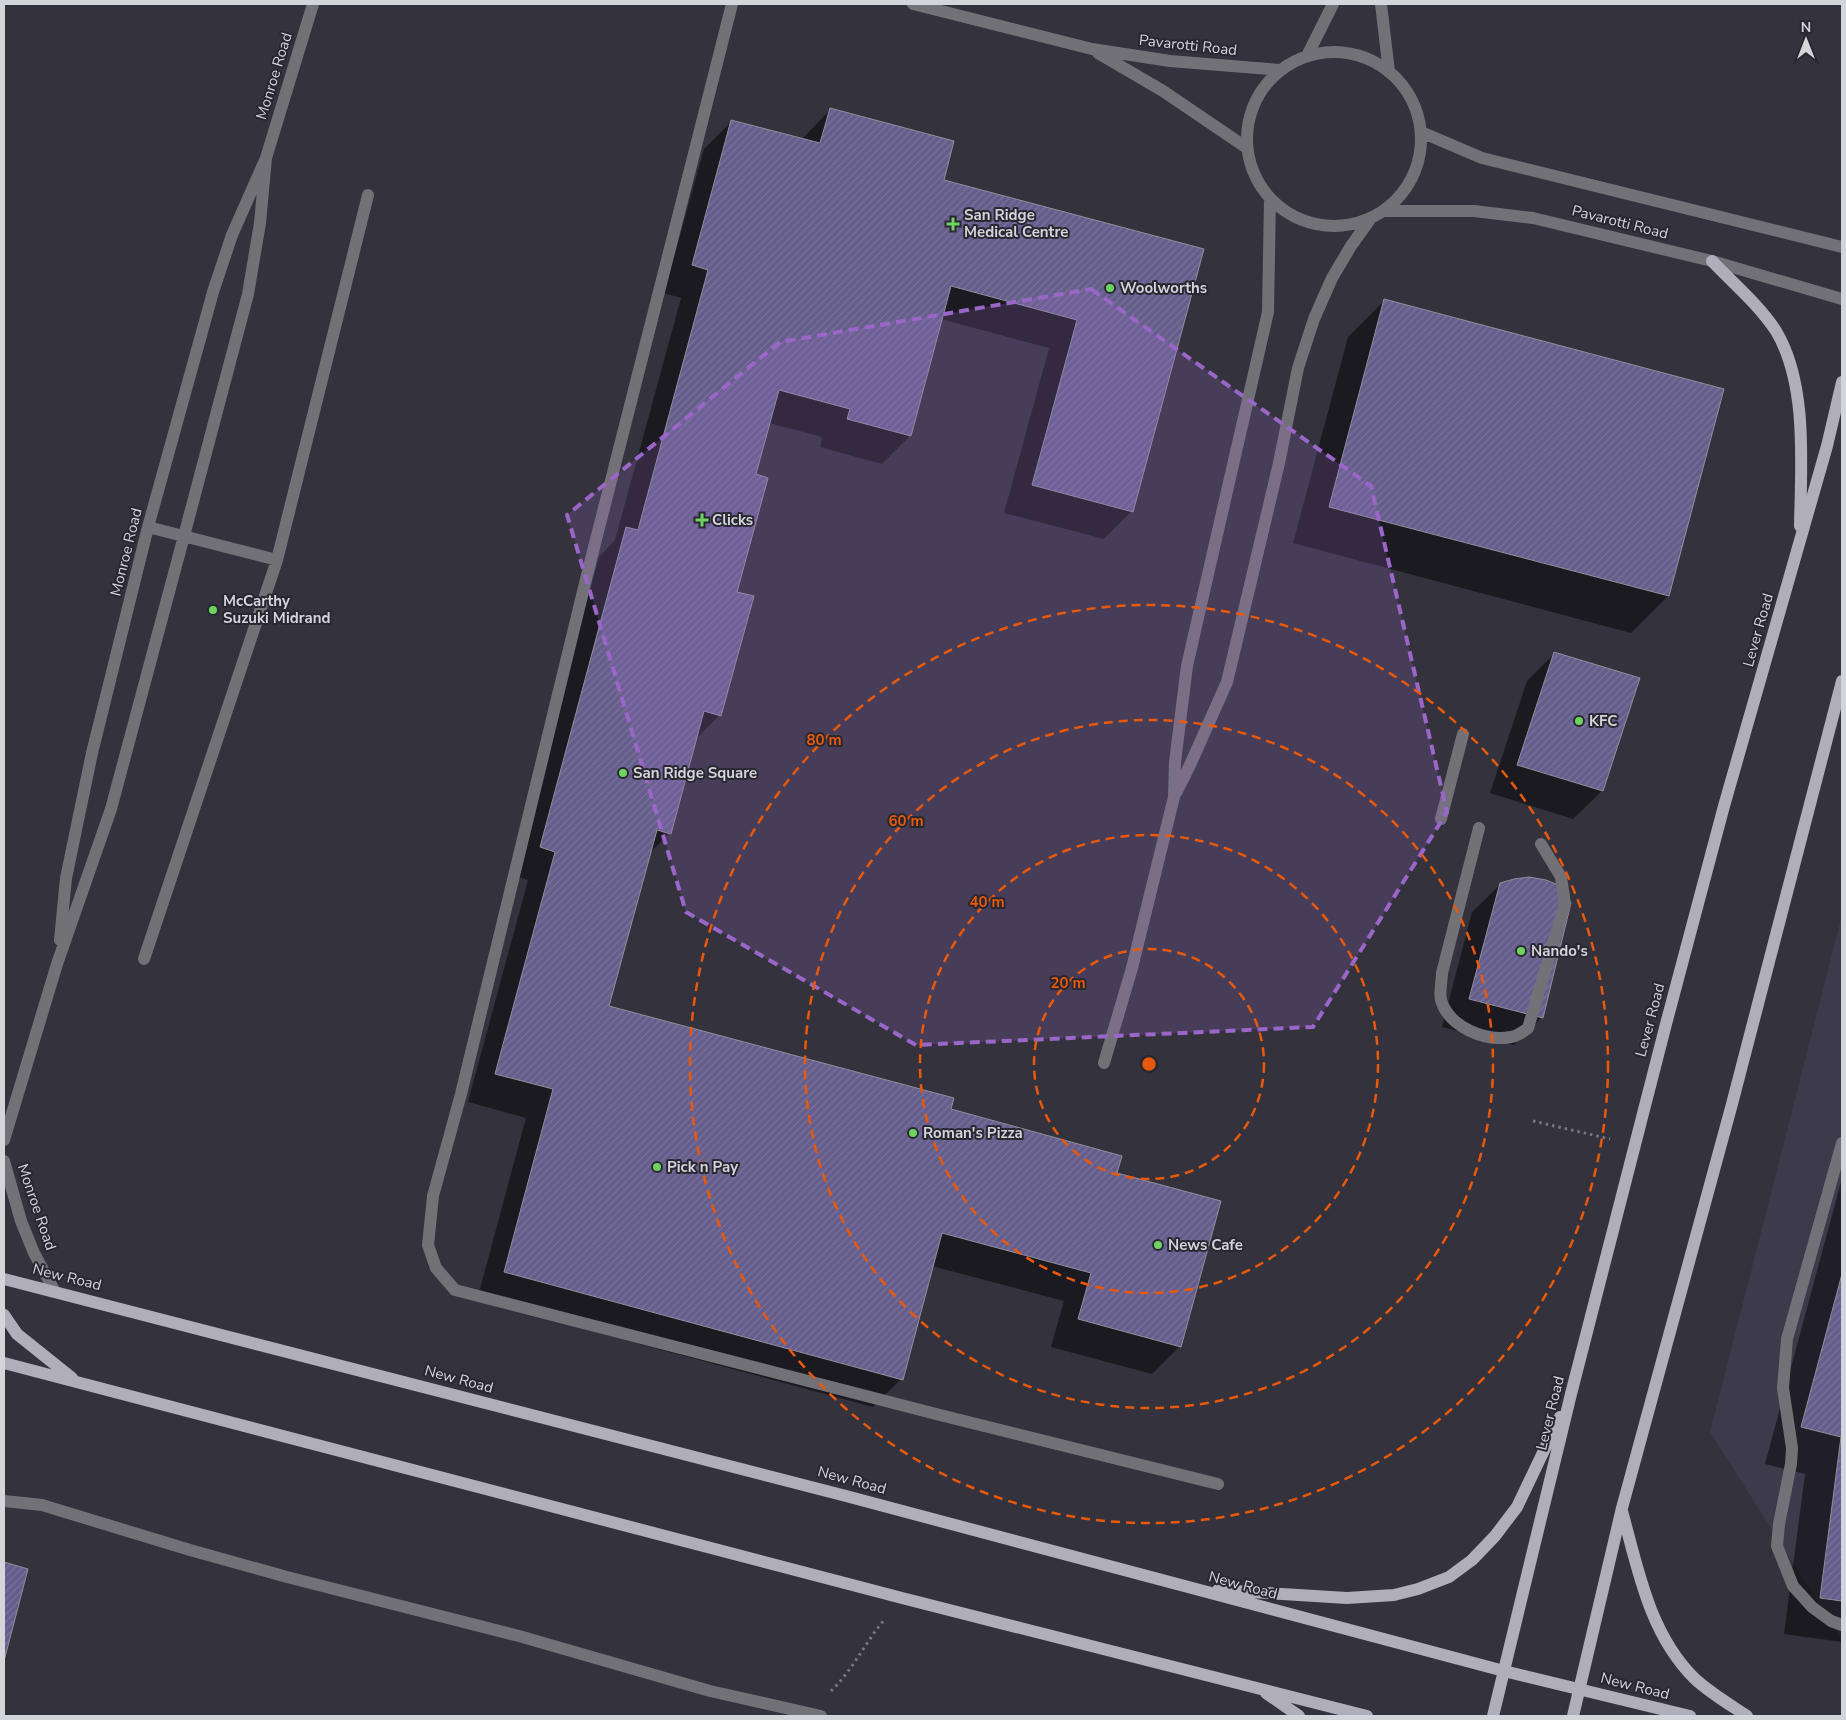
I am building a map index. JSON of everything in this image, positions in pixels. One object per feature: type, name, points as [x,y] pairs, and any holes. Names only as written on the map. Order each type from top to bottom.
[{"type":"main road","points":[[1712,261],[1761,311],[1776,332],[1795,383],[1801,442],[1800,543]]},
{"type":"main road","name":"Lever Road","points":[[1493,1716],[1571,1394],[1635,1144],[1722,816],[1827,446],[1842,382]]},
{"type":"main road","points":[[1573,1716],[1622,1508],[1732,1104],[1842,681]]},
{"type":"main road","name":"New Road","points":[[4,1279],[54,1290],[846,1496],[1504,1671],[1690,1716]]},
{"type":"main road","points":[[4,1316],[18,1334],[76,1381]]},
{"type":"main road","points":[[4,1363],[902,1598],[1367,1716]]},
{"type":"main road","points":[[1190,1588],[1347,1598],[1394,1595],[1418,1589],[1449,1577],[1472,1560],[1495,1536],[1517,1507],[1571,1394]]},
{"type":"main road","points":[[1622,1508],[1644,1592],[1658,1627],[1674,1653],[1694,1677],[1718,1698],[1747,1716]]},
{"type":"main road","points":[[1259,1688],[1299,1716]]},
{"type":"street","name":"Monroe Road","points":[[57,964],[66,878],[90,763],[148,527],[213,292],[232,235],[266,158],[313,4]]},
{"type":"street","points":[[732,4],[587,575],[462,1094],[433,1196],[428,1244],[436,1268],[455,1290],[940,1415],[1218,1484]]},
{"type":"street","name":"Pavarotti Road","points":[[913,4],[1092,49],[1170,61],[1280,70]]},
{"type":"street","points":[[1307,56],[1333,4]]},
{"type":"street","points":[[1381,4],[1389,72]]},
{"type":"street","name":"Pavarotti Road","points":[[1092,49],[1163,91],[1247,148]]},
{"type":"street","points":[[1336,52],[1364,58],[1389,72],[1405,89],[1416,110],[1421,132],[1420,155],[1413,176],[1401,195],[1384,211],[1371,218],[1344,226],[1317,225],[1291,215],[1270,199],[1255,176],[1247,148],[1249,119],[1260,92],[1280,70],[1307,56],[1336,52]]},
{"type":"street","name":"Pavarotti Road","points":[[1421,132],[1482,158],[1842,247]]},
{"type":"street","name":"Monroe Road","points":[[4,1140],[57,964],[110,809],[184,536],[248,294],[260,223],[266,158]]},
{"type":"street","points":[[144,959],[277,560],[368,195]]},
{"type":"street","points":[[1104,1063],[1132,968],[1174,797],[1175,762],[1187,666],[1268,312],[1270,199]]},
{"type":"street","name":"Pavarotti Road","points":[[1384,211],[1474,211],[1533,218],[1712,261],[1842,299]]},
{"type":"street","points":[[1174,797],[1226,682],[1279,463],[1298,368],[1314,319],[1332,278],[1351,246],[1371,218]]},
{"type":"street","points":[[148,527],[277,560]]},
{"type":"street","points":[[1441,819],[1463,734]]},
{"type":"street","points":[[1479,828],[1442,973],[1440,998],[1445,1011],[1454,1022],[1477,1034],[1510,1037],[1518,1035],[1528,1028],[1565,904],[1561,877],[1541,844]]},
{"type":"street","points":[[1842,1143],[1786,1339],[1783,1388],[1792,1448],[1777,1546],[1793,1586],[1812,1607],[1831,1621],[1842,1625]]},
{"type":"street","name":"Monroe Road","points":[[4,1161],[21,1221],[30,1245],[54,1290]]},
{"type":"street","points":[[4,1501],[42,1505],[181,1548],[520,1636],[710,1691],[821,1716]]},
{"type":"path","points":[[1533,1121],[1635,1144]]},
{"type":"path","points":[[807,1713],[843,1679],[870,1637],[902,1598]]},
{"type":"highlighted area","points":[[1091,289],[1371,486],[1447,812],[1313,1027],[916,1045],[686,912],[567,515],[780,342]]},
{"type":"shaded area","points":[[1842,915],[1842,1640],[1710,1432]]},
{"type":"building","name":"San Ridge Square","points":[[830,108],[954,141],[944,180],[1204,249],[1133,512],[1032,485],[1077,320],[951,286],[911,436],[847,419],[850,409],[779,390],[756,474],[768,478],[737,592],[754,596],[721,716],[704,711],[671,834],[657,830],[609,1006],[954,1098],[951,1109],[1122,1156],[1117,1173],[1221,1201],[1181,1347],[1078,1319],[1091,1273],[942,1233],[903,1380],[504,1272],[553,1089],[495,1074],[555,852],[540,847],[626,527],[638,530],[708,270],[692,265],[731,120],[820,143]]},
{"type":"building","points":[[1384,299],[1724,389],[1669,596],[1329,507]]},
{"type":"building","name":"KFC","points":[[1554,652],[1640,678],[1603,791],[1517,765]]},
{"type":"building","name":"Nando's","points":[[1529,877],[1546,880],[1561,886],[1571,903],[1543,1018],[1469,999],[1500,883]]},
{"type":"building","points":[[1842,1274],[1842,1601],[1820,1598],[1841,1437],[1801,1427]]},
{"type":"building","points":[[4,1562],[28,1569],[4,1661]]},
{"type":"place","name":"San Ridge Medical Centre","points":[[953,224]]},
{"type":"place","name":"Woolworths","points":[[1110,288]]},
{"type":"place","name":"Clicks","points":[[702,520]]},
{"type":"place","name":"McCarthy Suzuki Midrand","points":[[213,610]]},
{"type":"place","name":"KFC","points":[[1579,721]]},
{"type":"place","name":"San Ridge Square","points":[[623,773]]},
{"type":"place","name":"Nando's","points":[[1521,951]]},
{"type":"place","name":"Roman's Pizza","points":[[913,1133]]},
{"type":"place","name":"Pick n Pay","points":[[657,1167]]},
{"type":"place","name":"News Cafe","points":[[1158,1245]]}]
